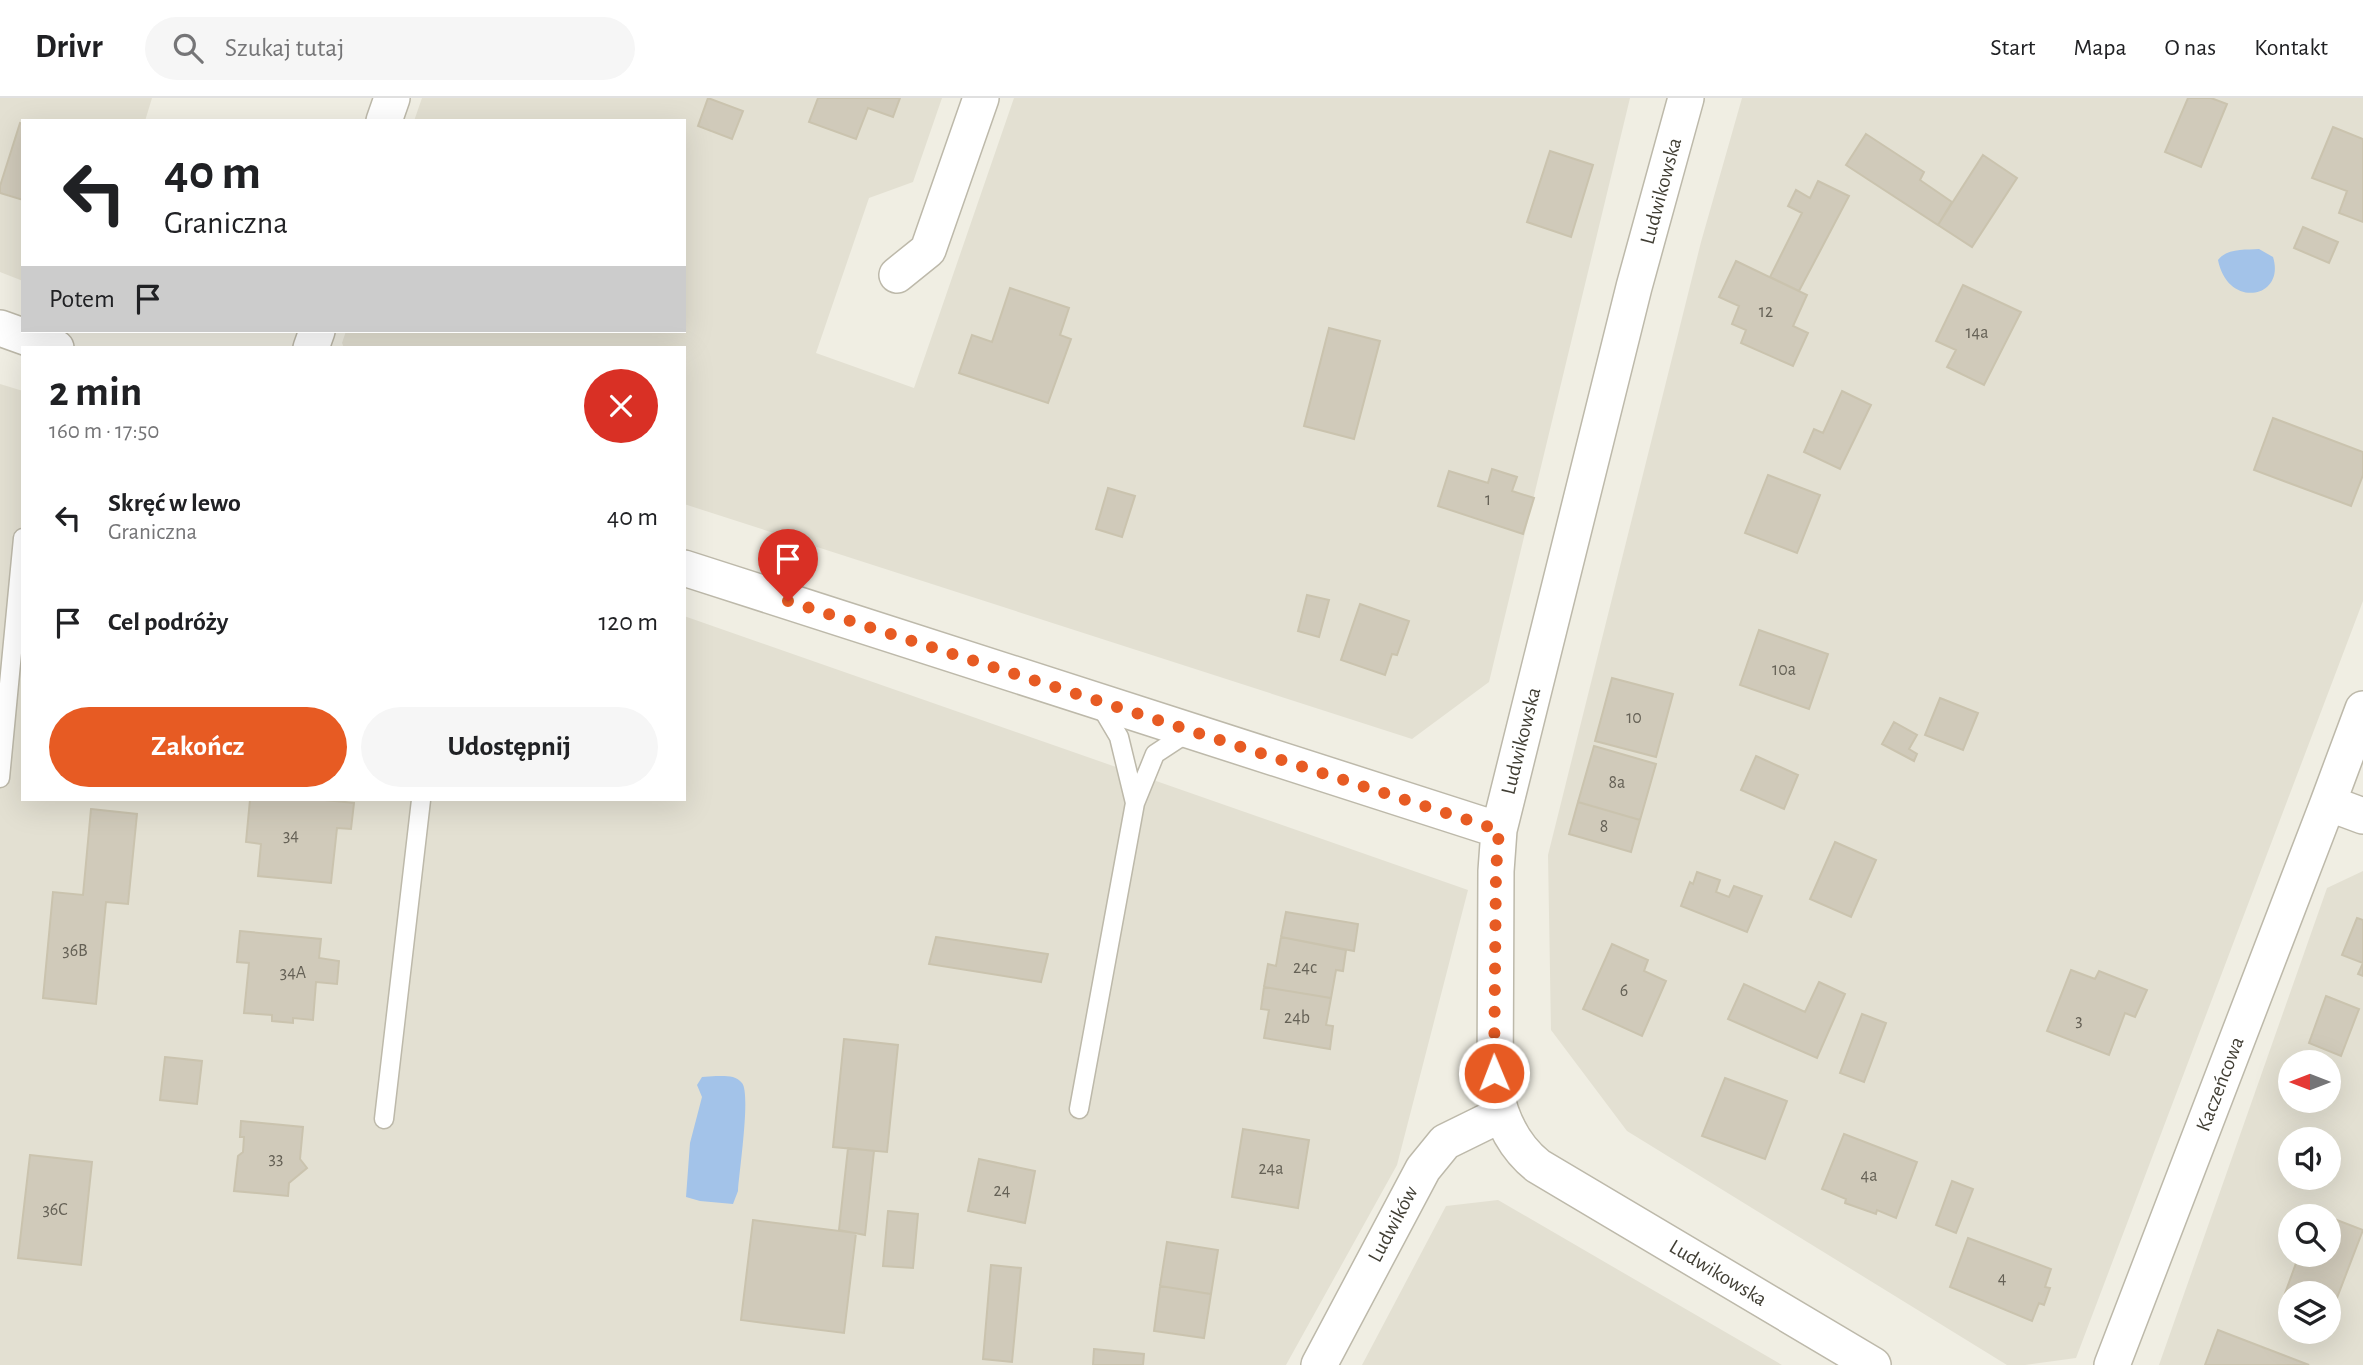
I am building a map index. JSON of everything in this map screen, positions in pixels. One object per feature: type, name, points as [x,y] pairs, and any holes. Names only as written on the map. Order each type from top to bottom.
[{"type":"street","points":[[385,119],[391,98]]},
{"type":"street","points":[[897,275],[928,250],[981,98]]},
{"type":"street","name":"Ludwikowska","points":[[1686,98],[1634,287],[1499,830],[1493,1056],[1495,1090],[1500,1115],[1525,1156],[1836,1355],[1873,1365]]},
{"type":"street","points":[[0,328],[50,346]]},
{"type":"street","points":[[686,569],[1499,830]]},
{"type":"street","name":"Kaczeńcowa","points":[[2112,1365],[2363,709]]},
{"type":"street","points":[[2328,803],[2363,816]]},
{"type":"street","name":"Ludwików","points":[[1319,1365],[1423,1168],[1445,1142],[1500,1115]]},
{"type":"lane","points":[[0,778],[21,559]]},
{"type":"lane","points":[[1098,701],[1119,737],[1135,803]]},
{"type":"lane","points":[[1079,1109],[1135,803],[1155,754],[1190,731]]},
{"type":"lane","points":[[384,1119],[421,801]]},
{"type":"shaded area","points":[[0,98],[152,98],[146,119],[21,119],[21,280],[0,272]]},
{"type":"shaded area","points":[[422,98],[942,98],[913,182],[869,198],[816,353],[914,388],[1014,98],[1630,98],[1489,682],[1412,739],[686,505],[686,346],[343,346],[345,333],[686,333],[686,119],[415,119]]},
{"type":"shaded area","points":[[1742,98],[2363,98],[2363,601],[2076,1358],[2007,1365],[1627,1131],[1551,1030],[1548,855],[1701,242]]},
{"type":"shaded area","points":[[0,384],[21,390],[21,801],[686,801],[686,617],[1468,890],[1397,1165],[1286,1365],[0,1365]]},
{"type":"shaded area","points":[[2363,871],[2363,1365],[2159,1365],[2327,888]]},
{"type":"shaded area","points":[[1498,1200],[1782,1365],[1362,1365],[1446,1206]]},
{"type":"water","points":[[2259,249],[2273,257],[2275,271],[2271,282],[2254,293],[2243,292],[2224,276],[2218,260],[2226,253]]},
{"type":"water","points":[[702,1077],[737,1079],[744,1090],[742,1151],[738,1191],[733,1204],[686,1197],[690,1143],[702,1097],[697,1085]]},
{"type":"building","points":[[708,98],[743,111],[732,139],[698,126]]},
{"type":"building","points":[[818,98],[900,98],[893,117],[868,108],[856,139],[809,122]]},
{"type":"building","points":[[2188,98],[2211,98],[2227,104],[2201,167],[2165,152]]},
{"type":"building","points":[[20,123],[21,199],[0,193]]},
{"type":"building","points":[[2333,127],[2363,139],[2363,222],[2339,213],[2347,191],[2312,178]]},
{"type":"building","points":[[1866,134],[1924,172],[1920,180],[1952,202],[1938,225],[1846,165]]},
{"type":"building","points":[[1550,151],[1593,165],[1571,237],[1527,222]]},
{"type":"building","points":[[1983,155],[2017,178],[1972,247],[1938,225]]},
{"type":"building","points":[[1818,181],[1849,196],[1799,291],[1770,277],[1802,213],[1788,206],[1796,190],[1810,198]]},
{"type":"building","points":[[2303,227],[2338,242],[2329,263],[2294,248]]},
{"type":"building","points":[[1736,261],[1807,295],[1793,326],[1808,333],[1793,366],[1741,343],[1746,330],[1732,324],[1739,306],[1719,297]]},
{"type":"building","points":[[1963,285],[2021,312],[1984,385],[1947,367],[1956,350],[1936,341]]},
{"type":"building","points":[[1010,288],[1069,308],[1060,335],[1071,339],[1048,403],[959,373],[972,335],[992,342]]},
{"type":"building","points":[[1329,328],[1380,341],[1354,439],[1304,426]]},
{"type":"building","points":[[1842,391],[1871,405],[1840,469],[1804,452],[1814,429],[1823,433]]},
{"type":"building","points":[[2273,418],[2363,452],[2363,475],[2351,506],[2254,470]]},
{"type":"building","points":[[1492,469],[1517,477],[1512,491],[1534,498],[1523,534],[1438,506],[1449,471],[1488,483]]},
{"type":"building","points":[[1768,475],[1820,495],[1797,553],[1745,533]]},
{"type":"building","points":[[1108,488],[1135,496],[1122,537],[1096,529]]},
{"type":"building","points":[[1307,595],[1329,600],[1319,637],[1298,631]]},
{"type":"building","points":[[1360,604],[1409,621],[1397,655],[1392,654],[1385,675],[1341,660]]},
{"type":"building","points":[[1759,630],[1828,654],[1809,709],[1740,685]]},
{"type":"building","points":[[1612,678],[1673,694],[1656,757],[1595,741]]},
{"type":"building","points":[[1940,698],[1978,713],[1963,750],[1925,735]]},
{"type":"building","points":[[1894,722],[1917,735],[1909,749],[1917,754],[1914,761],[1882,744]]},
{"type":"building","points":[[1594,746],[1656,764],[1640,820],[1578,802]]},
{"type":"building","points":[[1756,756],[1798,775],[1784,809],[1741,790]]},
{"type":"building","points":[[250,801],[354,803],[351,829],[337,828],[331,883],[258,876],[261,844],[246,842]]},
{"type":"building","points":[[1578,802],[1640,820],[1631,852],[1569,834]]},
{"type":"building","points":[[91,809],[137,814],[128,904],[106,902],[96,1004],[43,998],[53,892],[83,895]]},
{"type":"building","points":[[1835,842],[1876,860],[1851,917],[1810,899]]},
{"type":"building","points":[[1697,872],[1720,880],[1716,892],[1729,897],[1734,886],[1762,896],[1747,932],[1681,906]]},
{"type":"building","points":[[1286,912],[1358,924],[1354,951],[1281,937]]},
{"type":"building","points":[[2357,918],[2363,920],[2363,963],[2342,955]]},
{"type":"building","points":[[240,931],[321,939],[319,958],[339,961],[337,984],[316,982],[313,1020],[293,1018],[293,1023],[272,1021],[272,1015],[244,1013],[249,963],[237,962]]},
{"type":"building","points":[[936,937],[1048,954],[1041,982],[929,964]]},
{"type":"building","points":[[1281,937],[1346,950],[1343,971],[1336,970],[1331,998],[1264,987],[1268,964],[1276,966]]},
{"type":"building","points":[[1612,944],[1648,960],[1644,971],[1666,981],[1642,1036],[1583,1009]]},
{"type":"building","points":[[2363,963],[2363,976],[2358,974]]},
{"type":"building","points":[[2071,970],[2095,979],[2099,971],[2147,990],[2135,1017],[2125,1013],[2109,1055],[2047,1031]]},
{"type":"building","points":[[1819,982],[1845,994],[1817,1058],[1728,1019],[1744,984],[1805,1012]]},
{"type":"building","points":[[1264,987],[1331,998],[1326,1025],[1333,1026],[1330,1049],[1264,1038],[1269,1010],[1261,1009]]},
{"type":"building","points":[[2326,996],[2359,1009],[2342,1053],[2342,1050],[2326,1050],[2309,1043]]},
{"type":"building","points":[[1862,1014],[1886,1023],[1864,1082],[1840,1073]]},
{"type":"building","points":[[844,1039],[898,1045],[887,1152],[833,1147]]},
{"type":"building","points":[[165,1057],[202,1061],[197,1104],[160,1100]]},
{"type":"building","points":[[1725,1078],[1787,1101],[1765,1159],[1702,1136]]},
{"type":"building","points":[[241,1121],[303,1127],[300,1159],[307,1168],[289,1183],[288,1196],[234,1191],[238,1156],[243,1152]]},
{"type":"building","points":[[1243,1129],[1309,1140],[1298,1208],[1232,1197]]},
{"type":"building","points":[[1844,1134],[1917,1162],[1896,1218],[1877,1210],[1876,1214],[1845,1203],[1846,1199],[1822,1189]]},
{"type":"building","points":[[848,1148],[874,1151],[865,1235],[839,1230]]},
{"type":"building","points":[[30,1155],[92,1162],[81,1265],[18,1258]]},
{"type":"building","points":[[979,1159],[1035,1171],[1025,1223],[968,1211]]},
{"type":"building","points":[[1952,1181],[1973,1189],[1956,1233],[1936,1225]]},
{"type":"building","points":[[888,1211],[918,1214],[913,1268],[883,1266]]},
{"type":"building","points":[[753,1220],[856,1233],[844,1333],[741,1320]]},
{"type":"building","points":[[2341,1222],[2363,1230],[2341,1287],[2341,1281],[2290,1281],[2295,1267],[2341,1267]]},
{"type":"building","points":[[1968,1238],[2051,1269],[2045,1287],[2050,1288],[2044,1305],[2039,1303],[2032,1321],[1950,1287]]},
{"type":"building","points":[[1167,1242],[1218,1250],[1211,1294],[1160,1286]]},
{"type":"building","points":[[991,1265],[1021,1268],[1012,1362],[983,1359]]},
{"type":"building","points":[[1160,1286],[1211,1294],[1204,1338],[1154,1331]]},
{"type":"building","points":[[2218,1330],[2309,1365],[2205,1365]]},
{"type":"building","points":[[1094,1349],[1144,1354],[1143,1365],[1093,1365]]},
{"type":"route","points":[[788,601],[1499,830],[1496,871],[1494,1073]]}]
